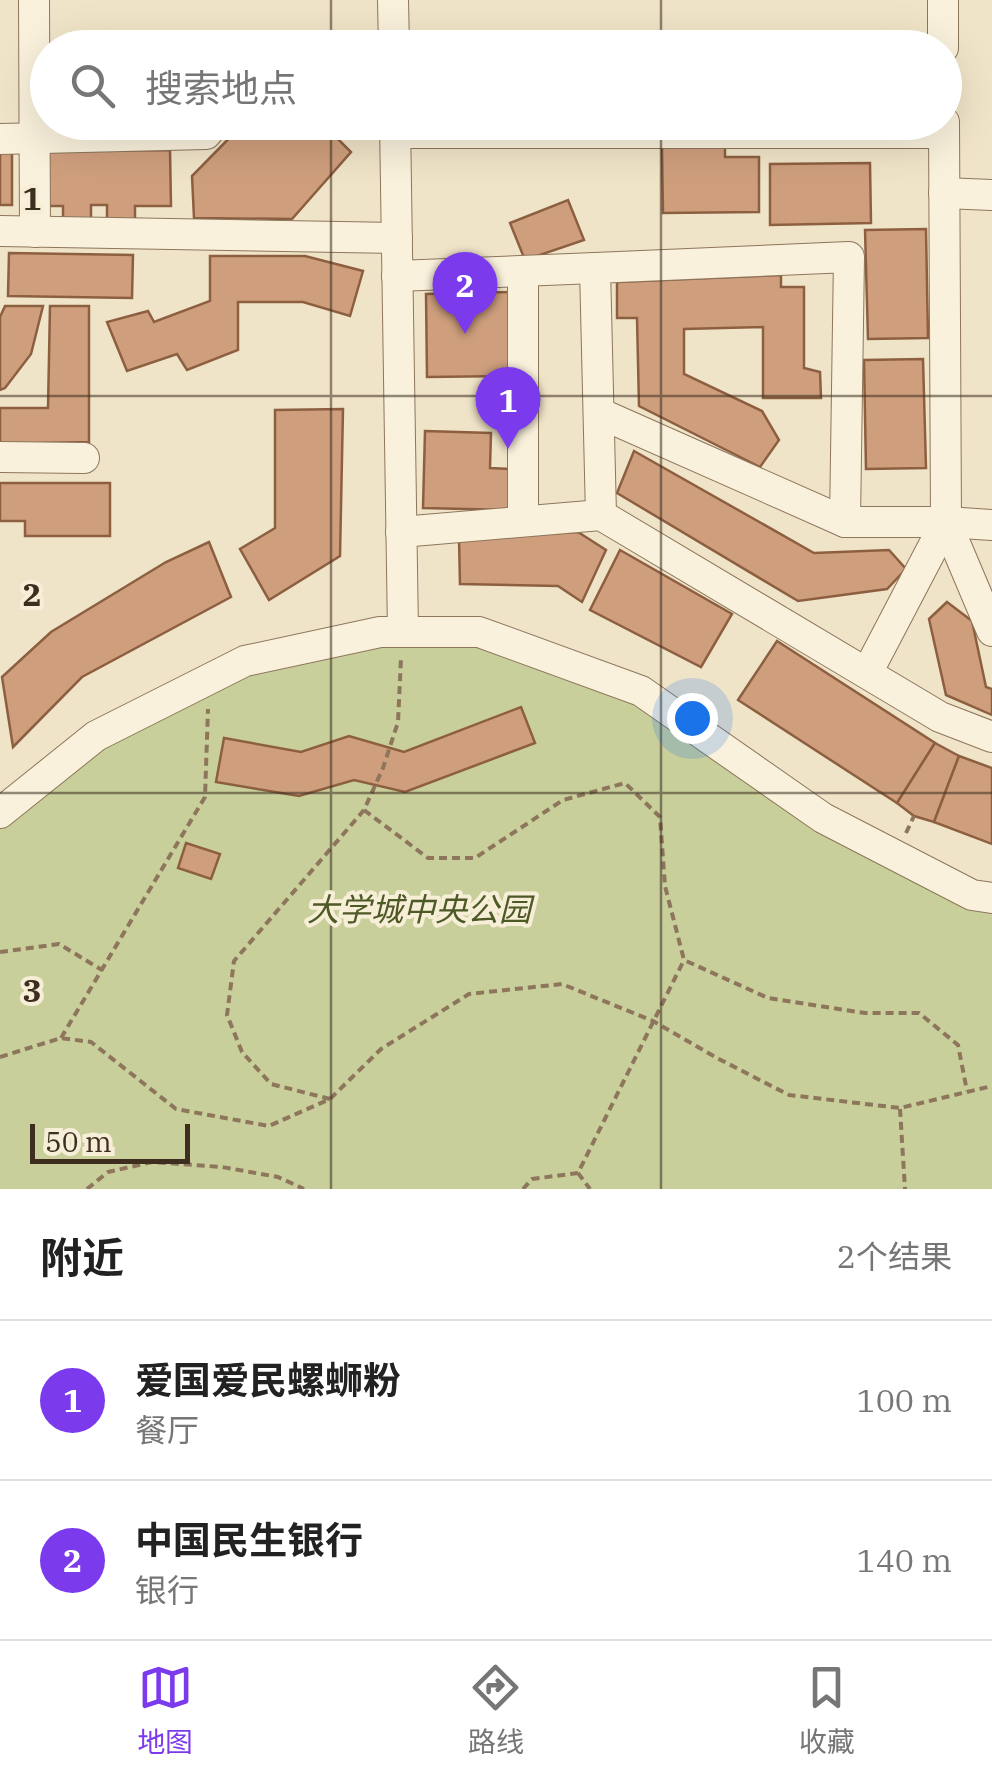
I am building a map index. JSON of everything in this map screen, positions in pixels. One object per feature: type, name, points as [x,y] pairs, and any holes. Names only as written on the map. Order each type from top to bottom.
[{"type":"street","points":[[34,0],[34,30]]},
{"type":"street","points":[[393,0],[394,30]]},
{"type":"street","points":[[943,0],[943,30]]},
{"type":"street","points":[[0,139],[30,138]]},
{"type":"street","points":[[33,140],[35,232]]},
{"type":"street","points":[[395,140],[403,632]]},
{"type":"street","points":[[944,140],[946,522],[992,631]]},
{"type":"street","points":[[944,192],[992,195]]},
{"type":"street","points":[[0,231],[397,238]]},
{"type":"street","points":[[398,276],[849,257],[846,522]]},
{"type":"street","points":[[595,268],[601,514]]},
{"type":"street","points":[[523,271],[524,521]]},
{"type":"street","points":[[599,413],[846,522],[992,525]]},
{"type":"street","points":[[0,458],[84,458]]},
{"type":"street","points":[[401,532],[601,514],[940,717],[992,737]]},
{"type":"street","points":[[867,673],[946,522]]},
{"type":"street","points":[[0,813],[96,736],[245,661],[380,632],[479,632],[641,691],[823,818],[972,895],[992,898]]},
{"type":"path","points":[[330,1099],[271,1084],[242,1052],[227,1015],[234,962],[364,810],[398,722],[403,632]]},
{"type":"path","points":[[60,1038],[205,798],[208,680]]},
{"type":"path","points":[[364,810],[428,858],[474,858],[563,800],[625,783],[660,816],[665,886],[684,960],[578,1173]]},
{"type":"path","points":[[0,952],[59,944],[102,970]]},
{"type":"path","points":[[684,960],[768,998],[865,1013],[919,1013],[958,1045],[967,1091]]},
{"type":"path","points":[[0,1057],[60,1038],[90,1042],[176,1109],[269,1126],[330,1099],[382,1049],[469,994],[562,984],[654,1021],[790,1094],[900,1108],[992,1086]]},
{"type":"path","points":[[900,1108],[905,1189]]},
{"type":"path","points":[[88,1189],[108,1172],[152,1162],[222,1167],[278,1177],[304,1189]]},
{"type":"path","points":[[523,1189],[532,1180],[578,1173]]},
{"type":"path","points":[[578,1173],[590,1189]]},
{"type":"green space","name":"大学城中央公园","points":[[479,632],[641,691],[823,818],[992,900],[992,1189],[0,1189],[0,813],[245,661]]},
{"type":"building","points":[[227,140],[339,140],[351,152],[292,219],[194,218],[192,176]]},
{"type":"building","points":[[725,146],[725,157],[759,157],[759,212],[663,213],[662,147]]},
{"type":"building","points":[[12,150],[12,205],[0,205],[0,151]]},
{"type":"building","points":[[170,150],[171,206],[135,206],[135,223],[107,223],[107,205],[91,205],[91,222],[63,222],[63,206],[41,206],[41,151]]},
{"type":"building","points":[[870,163],[871,223],[770,225],[770,164]]},
{"type":"building","points":[[568,200],[584,240],[525,260],[510,223]]},
{"type":"building","points":[[926,229],[928,338],[868,339],[865,230]]},
{"type":"building","points":[[9,253],[133,255],[132,298],[8,296]]},
{"type":"building","points":[[210,256],[305,256],[363,271],[350,316],[303,302],[238,302],[238,350],[187,370],[177,354],[127,371],[107,322],[148,311],[154,322],[210,301]]},
{"type":"building","points":[[781,275],[781,287],[804,287],[804,368],[820,372],[821,398],[763,398],[763,327],[684,329],[684,374],[762,411],[779,440],[760,467],[639,406],[637,318],[617,318],[617,282]]},
{"type":"building","points":[[515,292],[514,376],[427,377],[426,294]]},
{"type":"building","points":[[5,306],[43,306],[31,354],[0,390],[0,317]]},
{"type":"building","points":[[50,306],[89,306],[89,442],[0,444],[0,408],[48,408]]},
{"type":"building","points":[[923,359],[926,468],[866,469],[864,360]]},
{"type":"building","points":[[343,409],[340,556],[269,600],[240,549],[275,528],[275,410]]},
{"type":"building","points":[[425,431],[491,433],[490,468],[512,469],[511,510],[423,508]]},
{"type":"building","points":[[634,451],[814,553],[889,550],[906,569],[887,589],[798,601],[617,493]]},
{"type":"building","points":[[0,483],[110,483],[110,536],[25,536],[25,521],[0,521]]},
{"type":"building","points":[[578,532],[606,550],[582,602],[558,586],[460,584],[459,538]]},
{"type":"building","points":[[209,542],[231,597],[82,677],[13,747],[2,677],[51,632],[166,562]]},
{"type":"building","points":[[620,550],[732,614],[701,667],[590,610]]},
{"type":"building","points":[[947,602],[972,621],[986,687],[992,689],[992,715],[946,695],[929,619]]},
{"type":"building","points":[[777,641],[935,743],[897,803],[738,700]]},
{"type":"building","points":[[521,707],[535,743],[405,792],[354,780],[299,796],[216,782],[224,738],[301,752],[349,736],[404,752]]},
{"type":"building","points":[[935,743],[959,756],[934,822],[914,816],[897,803]]},
{"type":"building","points":[[959,756],[992,768],[992,844],[934,822]]},
{"type":"building","points":[[186,843],[220,854],[211,879],[178,868]]},
{"type":"place","name":"中国民生银行","points":[[465,334]]},
{"type":"place","name":"爱国爱民螺蛳粉","points":[[508,449]]}]
